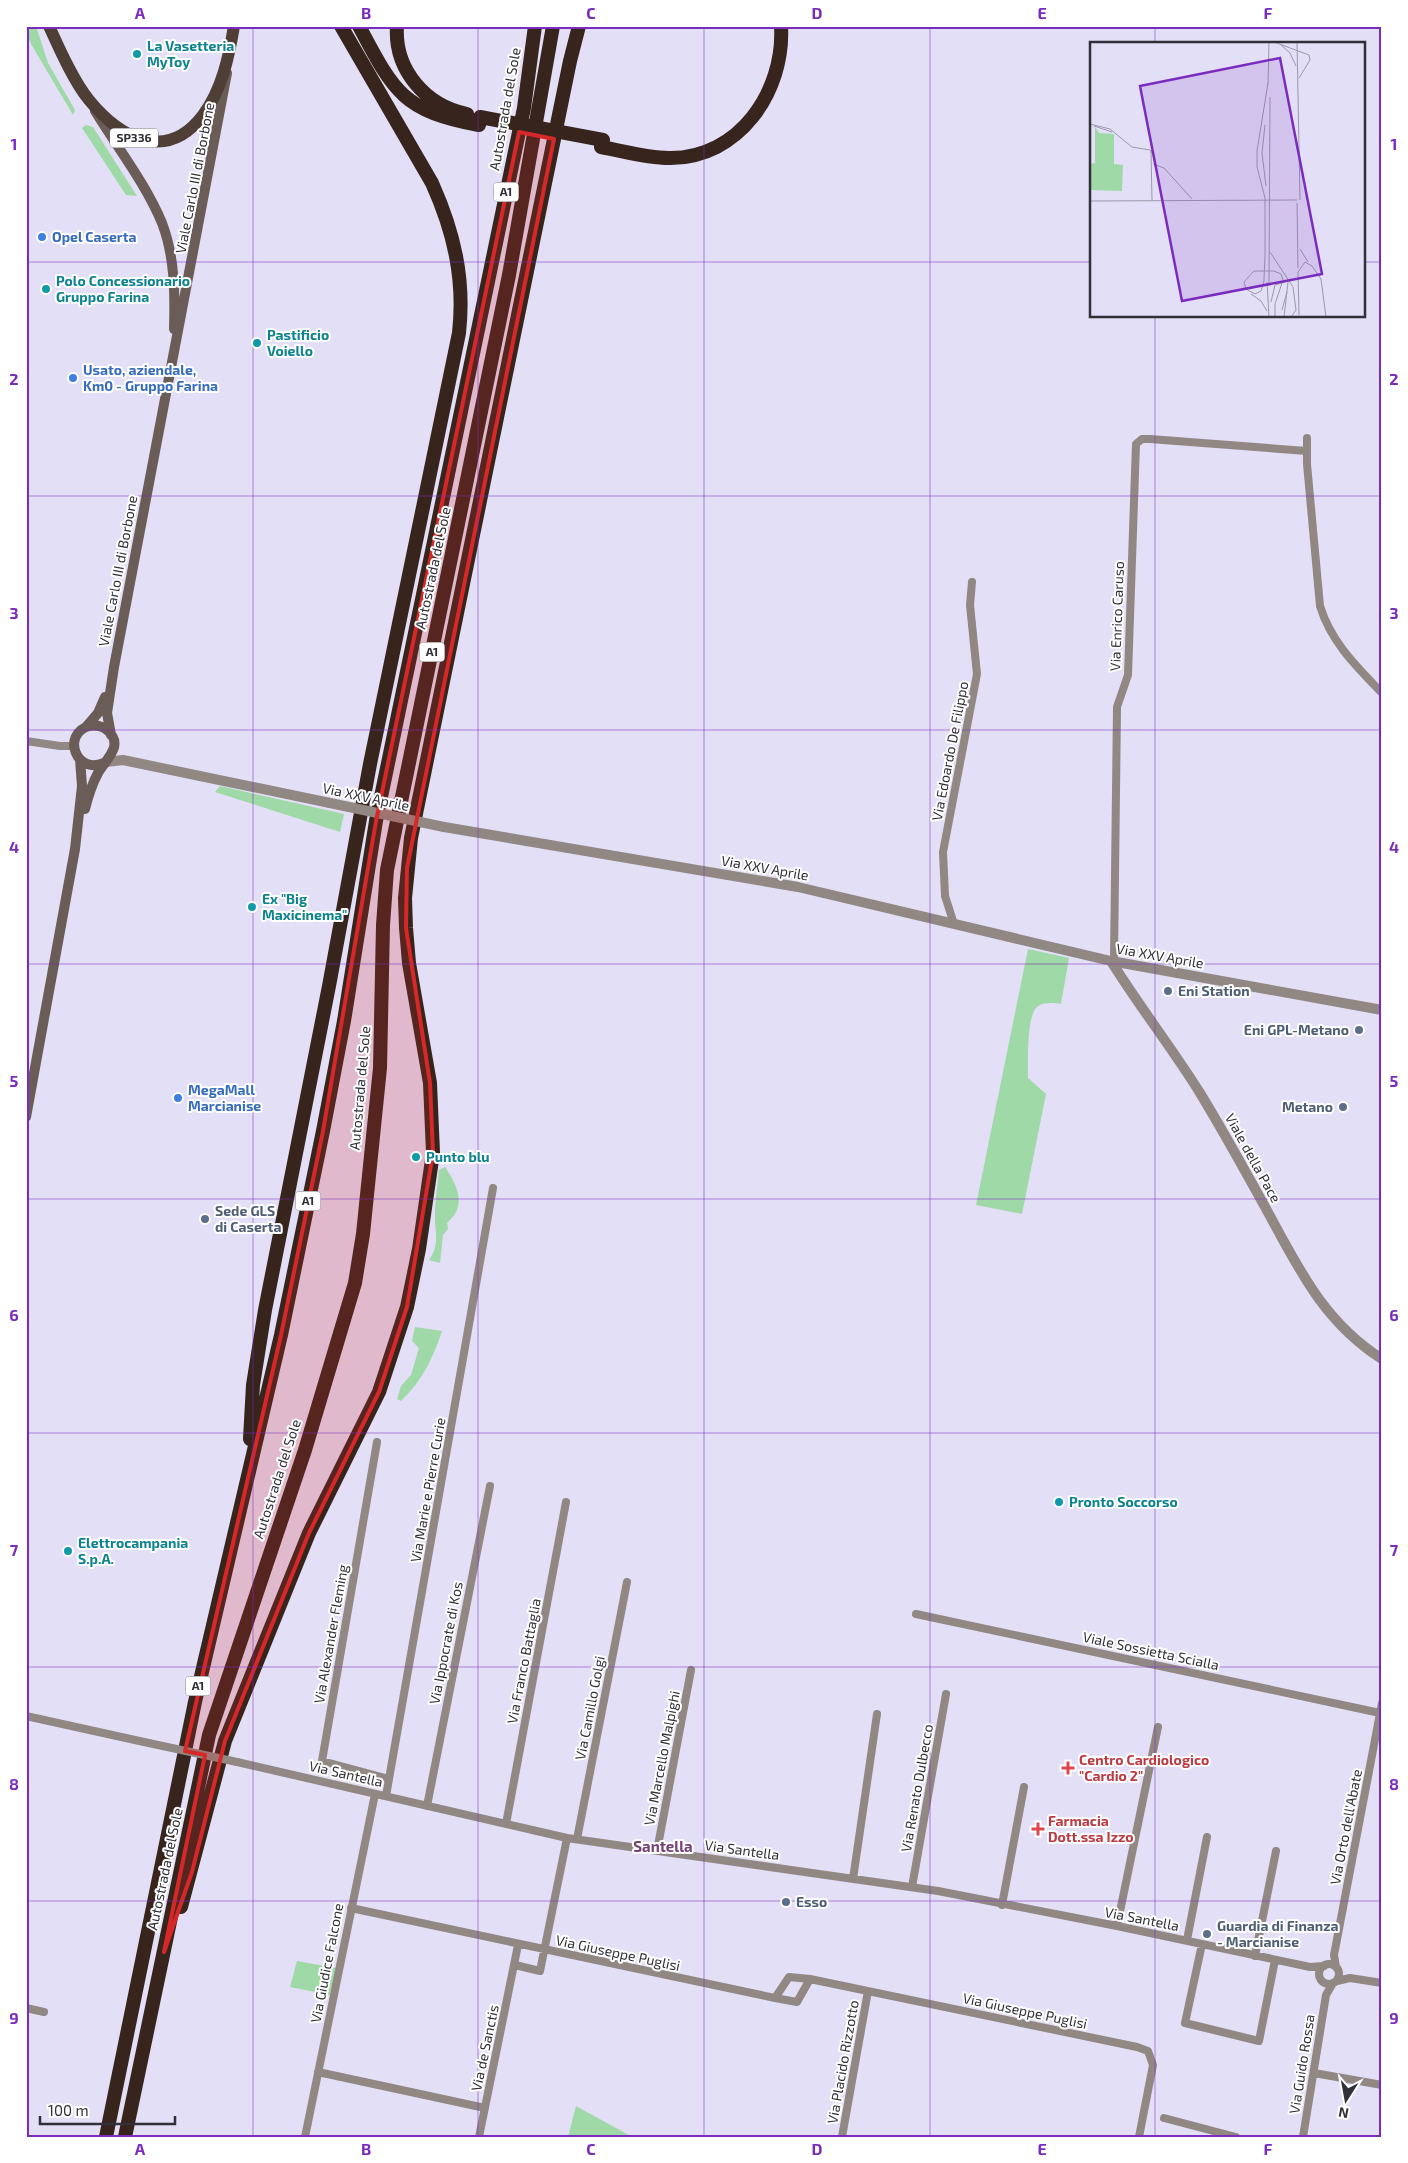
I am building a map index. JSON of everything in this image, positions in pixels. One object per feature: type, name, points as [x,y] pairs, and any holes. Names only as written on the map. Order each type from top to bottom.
[{"type":"highway","points":[[248,1470],[253,1385],[265,1310],[329,986],[370,764],[459,333],[462,306],[456,253],[443,208],[432,183],[341,26]]},
{"type":"highway","points":[[359,26],[392,84],[402,95],[429,113],[602,143],[668,158],[687,156],[705,151],[737,132],[751,120],[772,87],[779,66],[782,46],[781,26]]},
{"type":"highway","points":[[397,26],[400,54],[406,71],[416,85],[428,98],[444,107],[480,121]]},
{"type":"highway","name":"Autostrada del Sole","points":[[106,2137],[195,1702],[281,1334],[323,1131],[376,821],[524,108],[535,26]]},
{"type":"highway","name":"Autostrada del Sole","points":[[125,2137],[209,1735],[305,1450],[355,1283],[364,1234],[380,1068],[383,925],[387,870],[509,276],[554,26]]},
{"type":"highway","points":[[164,1952],[192,1872],[225,1741],[309,1533],[379,1392],[407,1307],[419,1249],[433,1153],[430,1083],[409,963],[406,928],[405,898],[411,838],[570,61],[579,26]]},
{"type":"highway","points":[[602,143],[665,150],[709,141],[732,126],[750,109],[764,85],[771,63],[773,26]]},
{"type":"main road","name":"SP336","points":[[49,26],[89,99],[130,136],[147,142],[166,140],[183,134],[203,114],[213,98],[229,57],[234,26]]},
{"type":"main road","name":"Viale Carlo III di Borbone","points":[[75,849],[92,788],[113,753],[113,738],[107,713],[114,667],[226,91],[229,57]]},
{"type":"main road","name":"Viale Carlo III di Borbone","points":[[89,99],[141,185],[162,224],[171,261],[175,292],[172,362]]},
{"type":"main road","name":"Viale Carlo III di Borbone","points":[[26,1117],[75,849],[82,786],[80,760],[74,746],[77,735],[101,708],[114,667]]},
{"type":"main road","points":[[86,727],[103,727],[113,738]]},
{"type":"main road","points":[[80,760],[92,766],[106,762]]},
{"type":"street","points":[[1307,438],[1320,606],[1325,621],[1344,652],[1382,693]]},
{"type":"street","name":"Via Enrico Caruso","points":[[1112,961],[1117,707],[1128,675],[1136,444],[1142,439],[1150,439],[1307,451]]},
{"type":"street","name":"Via Edoardo De Filippo","points":[[954,924],[945,896],[944,852],[977,674],[970,605],[972,582]]},
{"type":"street","name":"Via XXV Aprile","points":[[113,738],[122,754],[140,764]]},
{"type":"street","points":[[26,741],[74,746]]},
{"type":"street","name":"Via XXV Aprile","points":[[106,762],[118,760],[444,826],[798,887],[1112,961],[1382,1010]]},
{"type":"street","name":"Viale della Pace","points":[[1112,961],[1199,1091],[1237,1155],[1297,1266],[1318,1298],[1351,1338],[1382,1359]]},
{"type":"street","name":"Via Marie e Pierre Curie","points":[[386,1796],[493,1188]]},
{"type":"street","name":"Via Alexander Fleming","points":[[377,1442],[322,1761],[389,1780]]},
{"type":"street","name":"Via Ippocrate di Kos","points":[[427,1806],[490,1486]]},
{"type":"street","name":"Via Franco Battaglia","points":[[506,1824],[566,1502]]},
{"type":"street","name":"Via Camillo Golgi","points":[[577,1839],[627,1582]]},
{"type":"street","name":"Viale Sossietta Scialla","points":[[916,1614],[1380,1713]]},
{"type":"street","name":"Via Marcello Malpighi","points":[[657,1851],[691,1670]]},
{"type":"street","name":"Via Renato Dulbecco","points":[[912,1887],[946,1694]]},
{"type":"street","name":"Via Orto dell'Abate","points":[[1338,1969],[1334,1955],[1382,1703]]},
{"type":"street","points":[[853,1879],[877,1714]]},
{"type":"street","name":"Via Santella","points":[[26,1716],[238,1762],[567,1838],[912,1887],[1187,1940],[1310,1967],[1325,1966],[1338,1969],[1350,1978]]},
{"type":"street","points":[[1117,1926],[1158,1727]]},
{"type":"street","points":[[1002,1905],[1024,1787]]},
{"type":"street","name":"Via Giudice Falcone","points":[[305,2137],[375,1794]]},
{"type":"street","points":[[1187,1940],[1207,1837]]},
{"type":"street","points":[[515,1965],[540,1971],[567,1838]]},
{"type":"street","points":[[1255,1956],[1276,1851]]},
{"type":"street","name":"Via Giuseppe Puglisi","points":[[351,1908],[544,1951],[797,2002],[810,1979]]},
{"type":"street","points":[[1202,1944],[1184,2023],[1260,2041],[1275,1960]]},
{"type":"street","name":"Via de Sanctis","points":[[479,2137],[518,1945]]},
{"type":"street","name":"Via Orto dell'Abate","points":[[1321,1978],[1325,1966],[1334,1955]]},
{"type":"street","points":[[1310,1967],[1328,1984],[1350,1978],[1382,1983]]},
{"type":"street","name":"Via Guido Rossa","points":[[1326,1995],[1335,1982],[1338,1969]]},
{"type":"street","name":"Via Giuseppe Puglisi","points":[[775,1998],[788,1977],[810,1979],[1137,2047],[1148,2052],[1153,2065],[1138,2137]]},
{"type":"street","name":"Via Guido Rossa","points":[[1302,2137],[1326,1995],[1321,1978]]},
{"type":"street","name":"Via Placido Rizzotto","points":[[842,2137],[868,1991]]},
{"type":"street","points":[[26,2008],[44,2012]]},
{"type":"street","points":[[318,2072],[485,2108]]},
{"type":"street","points":[[1314,2072],[1382,2085]]},
{"type":"street","points":[[1164,2118],[1236,2137]]},
{"type":"highlighted area","points":[[519,132],[554,139],[407,868],[406,928],[430,1083],[433,1153],[407,1307],[379,1392],[309,1533],[225,1741],[192,1872],[164,1952],[205,1755],[185,1751],[281,1335],[323,1131],[376,821]]},
{"type":"green space","points":[[26,26],[36,26],[48,63],[75,110],[73,115],[31,44],[26,33]]},
{"type":"green space","points":[[86,125],[93,127],[137,196],[126,195],[82,128]]},
{"type":"green space","points":[[220,786],[344,814],[340,832],[215,792]]},
{"type":"green space","points":[[1028,949],[1069,958],[1061,1004],[1047,1003],[1038,1006],[1031,1019],[1028,1040],[1028,1078],[1046,1094],[1022,1214],[976,1205]]},
{"type":"green space","points":[[445,1167],[454,1181],[459,1203],[457,1210],[447,1223],[448,1229],[443,1235],[440,1263],[429,1260],[433,1254],[436,1242],[435,1208],[439,1170]]},
{"type":"green space","points":[[415,1327],[442,1331],[426,1369],[401,1401],[397,1399],[401,1386],[411,1375],[419,1348],[412,1341]]},
{"type":"green space","points":[[297,1961],[336,1968],[330,1995],[290,1987]]},
{"type":"green space","points":[[576,2106],[627,2134],[632,2137],[568,2137]]},
{"type":"place","name":"La Vasetteria MyToy","points":[[137,54]]},
{"type":"place","name":"Opel Caserta","points":[[42,237]]},
{"type":"place","name":"Polo Concessionario Gruppo Farina","points":[[46,289]]},
{"type":"place","name":"Pastificio Voiello","points":[[257,343]]},
{"type":"place","name":"Usato, aziendale, Km0 - Gruppo Farina","points":[[73,378]]},
{"type":"place","name":"Ex \"Big Maxicinema\"","points":[[252,907]]},
{"type":"place","name":"Eni Station","points":[[1168,991]]},
{"type":"place","name":"Eni GPL-Metano","points":[[1359,1030]]},
{"type":"place","name":"MegaMall Marcianise","points":[[178,1098]]},
{"type":"place","name":"Metano","points":[[1343,1107]]},
{"type":"place","name":"Punto blu","points":[[416,1157]]},
{"type":"place","name":"Sede GLS di Caserta","points":[[205,1219]]},
{"type":"place","name":"Pronto Soccorso","points":[[1059,1502]]},
{"type":"place","name":"Elettrocampania S.p.A.","points":[[68,1551]]},
{"type":"place","name":"Centro Cardiologico \"Cardio 2\"","points":[[1068,1768]]},
{"type":"place","name":"Farmacia Dott.ssa Izzo","points":[[1038,1829]]},
{"type":"place","name":"Esso","points":[[786,1902]]},
{"type":"place","name":"Guardia di Finanza - Marcianise","points":[[1207,1934]]},
{"type":"district","name":"Santella","points":[[663,1847]]}]
